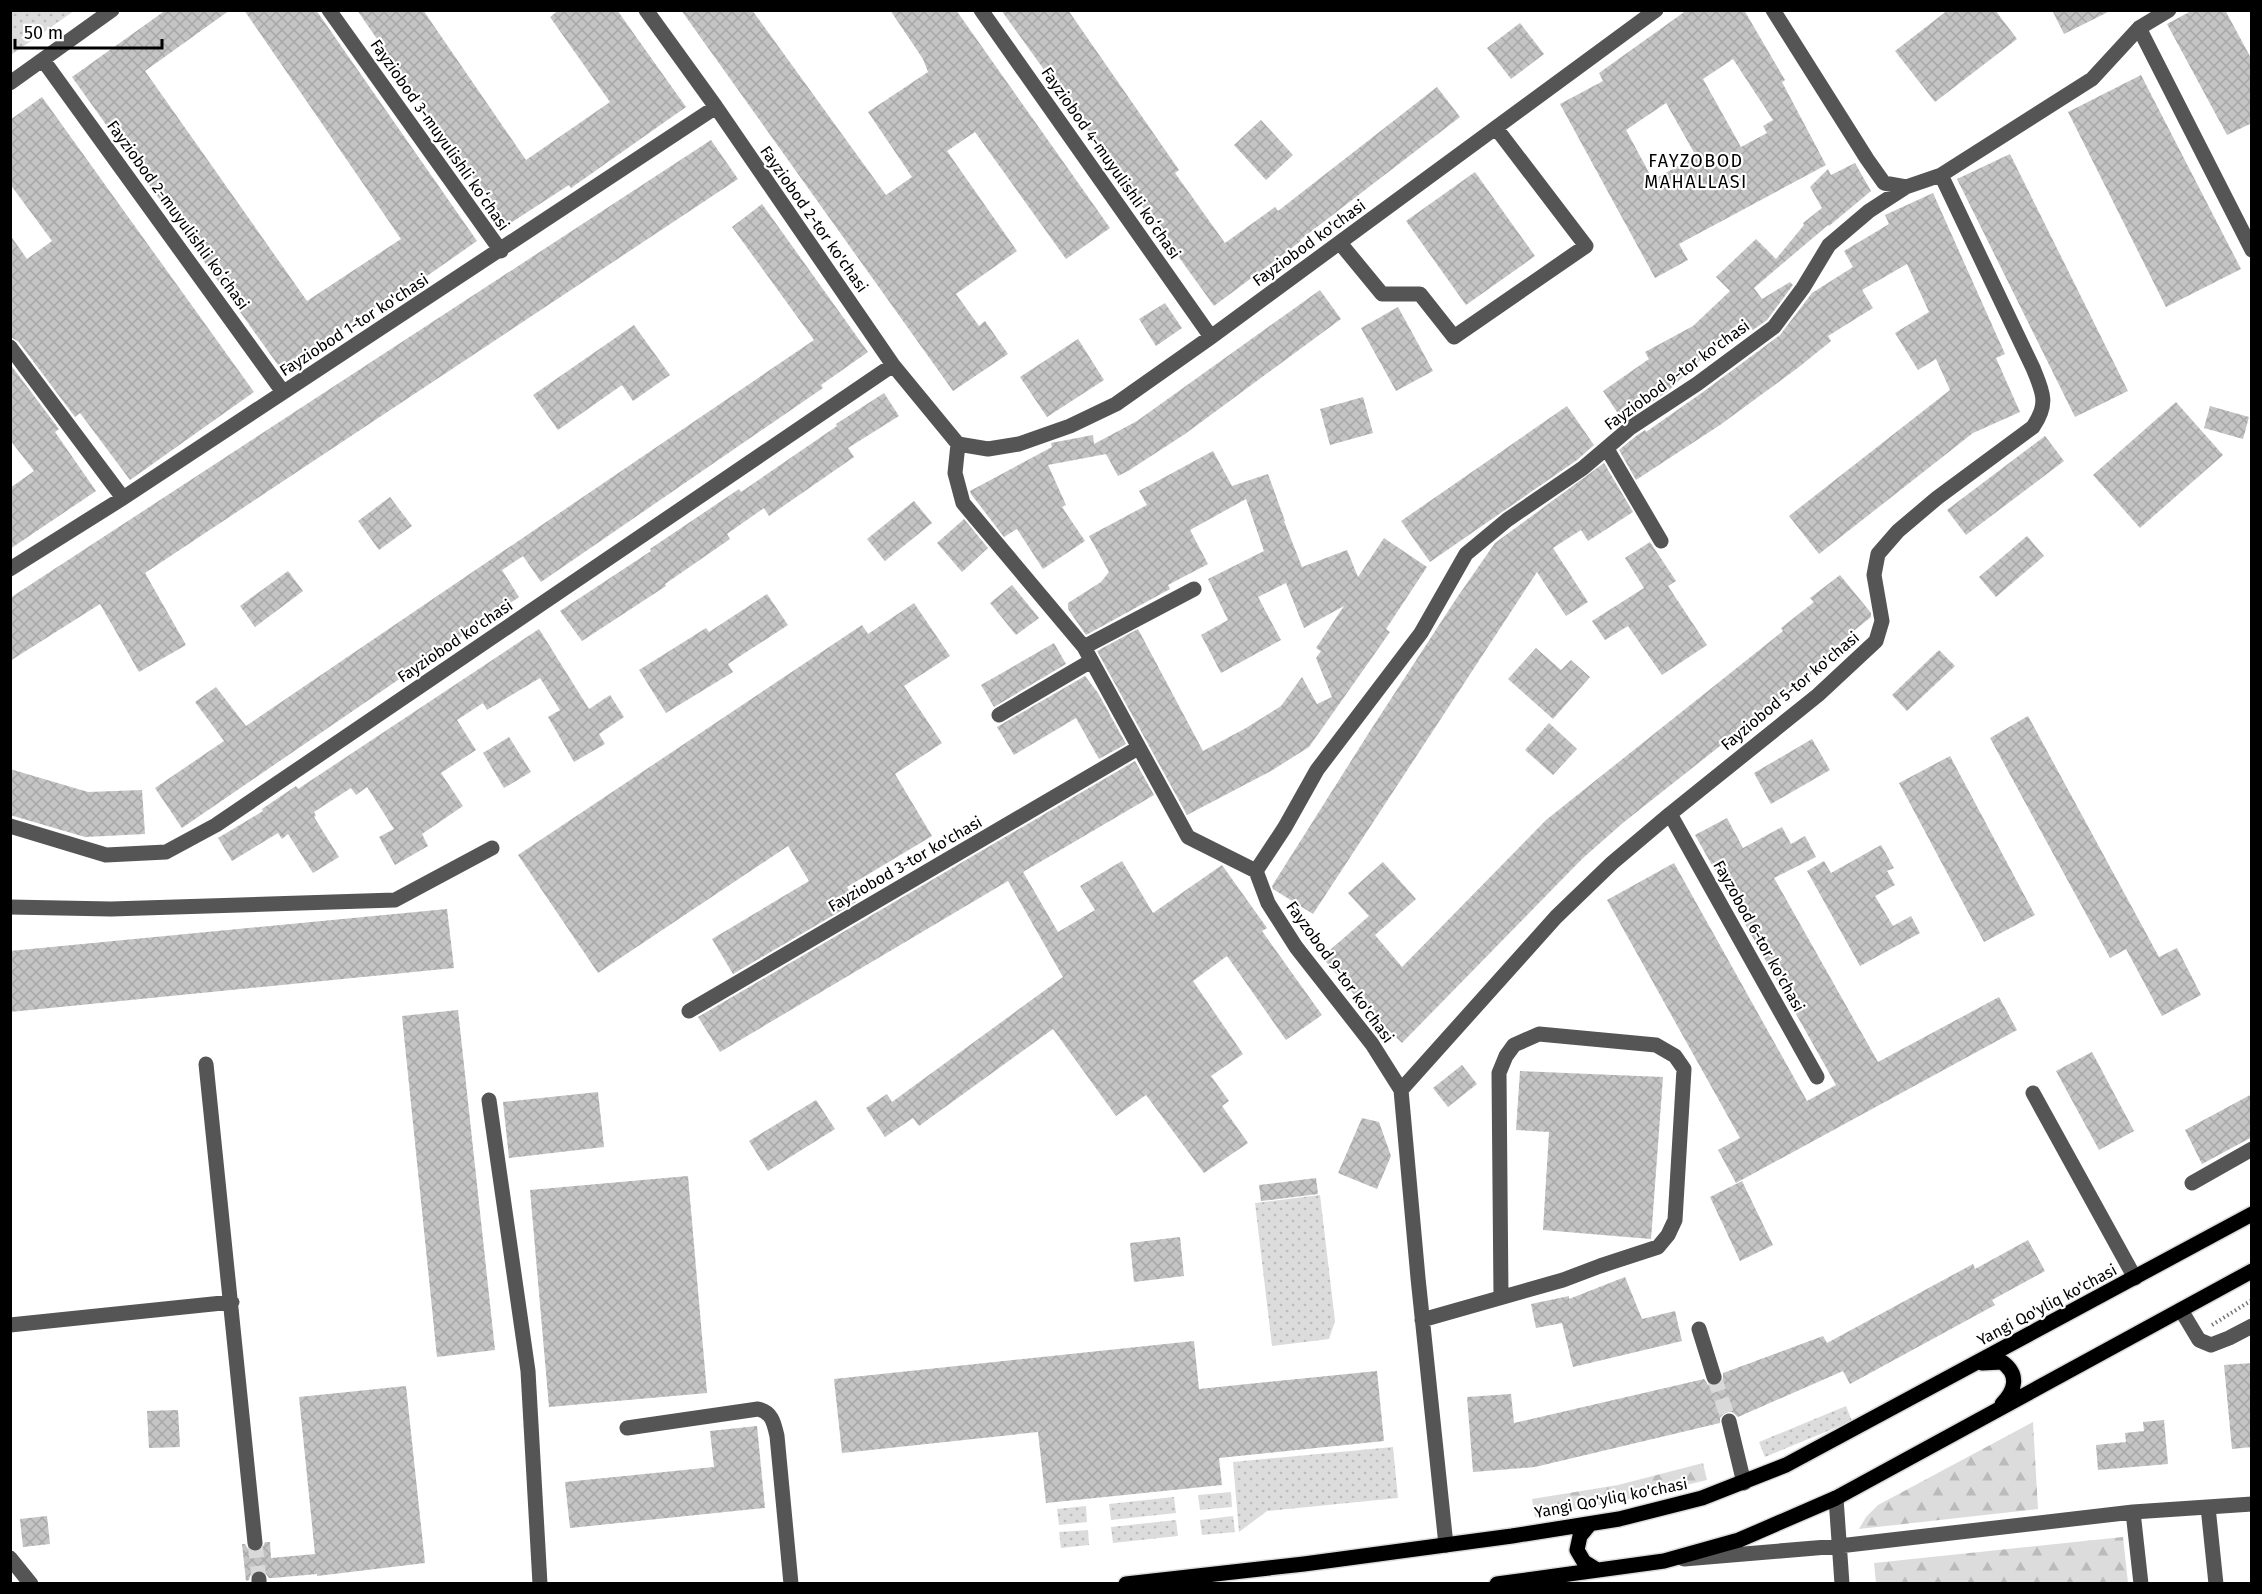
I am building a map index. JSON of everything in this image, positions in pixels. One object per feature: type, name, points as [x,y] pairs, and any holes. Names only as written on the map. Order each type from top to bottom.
[{"type":"main road","name":"Yangi Qo'yliq ko'chasi","points":[[1126,1584],[1446,1545],[1590,1524],[1671,1507],[1786,1465],[2252,1214]]},
{"type":"main road","points":[[1497,1584],[1664,1561],[1739,1540],[1836,1497],[2252,1271]]},
{"type":"main road","points":[[1974,1364],[2002,1362],[2014,1375],[2014,1386],[2008,1398],[1996,1411]]},
{"type":"main road","points":[[1590,1524],[1580,1536],[1577,1550],[1584,1562],[1597,1570]]},
{"type":"street","points":[[10,82],[112,10]]},
{"type":"street","name":"Fayziobod 3-muyulishli koʻchasi","points":[[329,10],[501,251]]},
{"type":"street","name":"Fayziobod 2-tor ko'chasi","points":[[646,10],[716,107],[893,365],[958,444]]},
{"type":"street","name":"Fayziobod 4-muyulishli koʻchasi","points":[[981,10],[1211,337]]},
{"type":"street","name":"Fayziobod ko'chasi","points":[[958,444],[988,449],[1019,444],[1070,426],[1116,404],[1340,243],[1656,10]]},
{"type":"street","points":[[1773,10],[1884,183],[1906,187]]},
{"type":"street","name":"Fayziobod 9-tor ko'chasi","points":[[1256,871],[1285,827],[1317,770],[1421,633],[1466,554],[1507,520],[1583,468],[1630,428],[1697,384],[1774,327],[1803,288],[1829,245],[1869,211],[1906,187],[1941,175],[2092,79],[2139,28],[2169,10]]},
{"type":"street","points":[[2139,28],[2252,250]]},
{"type":"street","name":"Fayziobod 2-muyulishli koʻchasi","points":[[43,60],[283,392]]},
{"type":"street","name":"Fayziobod 1-tor ko'chasi","points":[[10,569],[123,498],[501,251],[716,107]]},
{"type":"street","points":[[1340,243],[1382,294],[1420,294],[1454,337],[1586,246],[1496,128]]},
{"type":"street","name":"Fayziobod 5-tor ko'chasi","points":[[1401,1090],[1556,917],[1612,863],[1818,695],[1876,641],[1882,621],[1874,575],[1878,554],[1898,531],[1937,498],[2033,428],[2041,415],[2043,403],[2041,388],[2033,368],[1989,271],[1941,175]]},
{"type":"street","points":[[10,347],[123,498]]},
{"type":"street","name":"Fayziobod ko'chasi","points":[[10,826],[106,855],[166,852],[206,831],[893,365]]},
{"type":"street","points":[[958,444],[955,472],[963,503],[1084,646],[1188,837],[1256,871]]},
{"type":"street","points":[[1607,448],[1662,541]]},
{"type":"street","points":[[1084,646],[1194,589]]},
{"type":"street","points":[[999,715],[1091,661]]},
{"type":"street","name":"Fayziobod 3-tor ko'chasi","points":[[689,1011],[1138,748]]},
{"type":"street","name":"Fayzobod 6-tor ko'chasi","points":[[1670,814],[1816,1077]]},
{"type":"street","points":[[10,907],[111,909],[395,900],[492,848]]},
{"type":"street","name":"Fayzobod 9-tor ko'chasi","points":[[1256,871],[1268,903],[1296,947],[1372,1044],[1401,1090]]},
{"type":"street","points":[[1422,1320],[1563,1280],[1658,1247],[1668,1235],[1675,1220],[1684,1069],[1675,1056],[1656,1045],[1539,1034],[1514,1045],[1506,1056],[1499,1073],[1501,1297]]},
{"type":"street","points":[[206,1064],[255,1543]]},
{"type":"street","points":[[1401,1090],[1446,1545]]},
{"type":"street","points":[[2033,1093],[2135,1278]]},
{"type":"street","points":[[489,1100],[528,1371],[540,1584]]},
{"type":"street","points":[[2192,1183],[2252,1149]]},
{"type":"street","points":[[10,1325],[232,1302]]},
{"type":"street","points":[[2181,1310],[2199,1340],[2211,1345],[2252,1326]]},
{"type":"street","points":[[1699,1329],[1714,1377]]},
{"type":"street","points":[[627,1428],[758,1408],[765,1410],[773,1419],[777,1436],[791,1584]]},
{"type":"street","points":[[1729,1421],[1744,1482]]},
{"type":"street","points":[[1836,1497],[1842,1584]]},
{"type":"street","points":[[1664,1561],[1839,1546],[2133,1512],[2252,1504]]},
{"type":"street","points":[[2208,1507],[2216,1584]]},
{"type":"street","points":[[2133,1512],[2141,1584]]},
{"type":"street","points":[[10,1558],[31,1584]]},
{"type":"path","points":[[2196,1335],[2252,1300]]},
{"type":"green space","points":[[11,10],[74,10],[74,11],[11,55]]},
{"type":"green space","points":[[1320,1195],[1335,1321],[1329,1339],[1272,1346],[1255,1203]]},
{"type":"green space","points":[[1846,1406],[1852,1421],[1765,1457],[1759,1442]]},
{"type":"green space","points":[[2033,1422],[2038,1509],[1859,1529],[1866,1517],[1878,1505]]},
{"type":"green space","points":[[1393,1447],[1398,1498],[1267,1511],[1239,1532],[1233,1462]]},
{"type":"green space","points":[[1703,1463],[1707,1480],[1621,1501],[1535,1517],[1532,1499],[1618,1485]]},
{"type":"green space","points":[[1231,1492],[1232,1507],[1200,1510],[1198,1495]]},
{"type":"green space","points":[[1174,1497],[1176,1513],[1111,1520],[1109,1504]]},
{"type":"green space","points":[[1086,1506],[1087,1522],[1059,1525],[1057,1509]]},
{"type":"green space","points":[[1233,1516],[1235,1532],[1202,1535],[1200,1520]]},
{"type":"green space","points":[[1176,1520],[1178,1536],[1113,1543],[1111,1527]]},
{"type":"green space","points":[[1088,1530],[1089,1545],[1061,1548],[1059,1532]]},
{"type":"green space","points":[[2123,1537],[2128,1583],[1876,1583],[1874,1563]]},
{"type":"building","points":[[166,10],[230,10],[145,71],[307,301],[401,239],[244,10],[316,10],[477,241],[427,276],[425,274],[332,336],[283,372],[72,77]]},
{"type":"building","points":[[357,10],[423,10],[526,160],[610,102],[550,17],[559,10],[617,10],[686,107],[571,188],[569,185],[506,226]]},
{"type":"building","points":[[681,10],[752,10],[886,195],[912,177],[868,112],[928,72],[923,59],[890,10],[956,10],[1110,228],[1066,259],[975,132],[947,151],[1017,251],[956,294],[979,326],[985,321],[1008,354],[953,391]]},
{"type":"building","points":[[1001,10],[1068,10],[1179,170],[1175,173],[1225,243],[1275,207],[1278,211],[1437,87],[1460,117],[1214,306]]},
{"type":"building","points":[[1687,10],[1744,10],[1785,80],[1782,82],[1826,165],[1679,244],[1688,260],[1655,278],[1560,104],[1603,81],[1599,73]],"holes":[[[1733,59],[1773,120],[1763,126],[1767,133],[1741,147],[1703,79]],[[1666,103],[1696,156],[1653,180],[1626,130]]]},
{"type":"building","points":[[1948,10],[1995,10],[2017,39],[1935,102],[1895,51]]},
{"type":"building","points":[[2052,10],[2112,10],[2064,34]]},
{"type":"building","points":[[2193,10],[2225,10],[2252,60],[2252,123],[2227,135],[2167,24]]},
{"type":"building","points":[[1520,23],[1544,54],[1511,79],[1487,48]]},
{"type":"building","points":[[2141,75],[2241,269],[2166,307],[2068,112]]},
{"type":"building","points":[[42,97],[254,392],[130,480],[80,413],[75,417],[18,341],[10,337],[10,235],[27,259],[52,241],[10,184],[10,120]]},
{"type":"building","points":[[1261,120],[1293,155],[1266,180],[1234,145]]},
{"type":"building","points":[[711,140],[738,179],[145,573],[186,645],[139,672],[100,604],[10,661],[10,598]]},
{"type":"building","points":[[2010,154],[2128,391],[2075,417],[1957,179]]},
{"type":"building","points":[[1855,163],[1871,191],[1754,288],[1762,299],[1790,282],[1793,285],[1767,320],[1753,330],[1742,320],[1667,392],[1623,421],[1603,391],[1649,359],[1645,352],[1693,326],[1730,291],[1716,277],[1756,239],[1776,259],[1804,225],[1803,223],[1822,208],[1810,187],[1828,169],[1831,175]]},
{"type":"building","points":[[1475,172],[1535,256],[1466,305],[1406,221]]},
{"type":"building","points":[[1933,193],[2005,354],[1996,358],[2020,412],[1973,433],[1819,554],[1789,516],[1950,390],[1936,359],[1918,370],[1895,333],[1929,312],[1907,264],[1862,290],[1873,308],[1828,336],[1831,341],[1799,367],[1720,425],[1636,480],[1619,450],[1780,335],[1812,293],[1853,267],[1844,251],[1889,224],[1885,215]]},
{"type":"building","points":[[762,204],[868,352],[821,385],[823,388],[541,582],[523,556],[502,570],[519,597],[182,828],[155,788],[224,741],[195,702],[216,687],[246,726],[814,340],[732,227]]},
{"type":"building","points":[[1320,290],[1341,319],[1185,434],[1128,471],[1118,476],[1106,454],[1048,465],[1066,505],[1062,507],[1085,541],[1043,569],[1017,529],[1004,537],[971,494],[970,491],[1052,447],[1051,443],[1093,435],[1094,444],[1137,421]]},
{"type":"building","points":[[1165,303],[1182,328],[1156,346],[1139,319]]},
{"type":"building","points":[[1398,307],[1433,371],[1396,391],[1361,328]]},
{"type":"building","points":[[634,325],[670,375],[633,401],[622,385],[558,430],[533,395]]},
{"type":"building","points":[[1078,339],[1104,380],[1047,417],[1020,377]]},
{"type":"building","points":[[10,364],[59,429],[55,432],[96,491],[10,549],[10,488],[34,471],[10,440]]},
{"type":"building","points":[[884,393],[899,416],[848,448],[854,457],[769,516],[764,508],[727,534],[730,539],[665,584],[666,586],[582,641],[560,611],[739,489],[741,492],[837,426],[836,424]]},
{"type":"building","points":[[1363,397],[1373,433],[1330,445],[1320,409]]},
{"type":"building","points":[[2176,402],[2223,455],[2140,528],[2093,475]]},
{"type":"building","points":[[1567,406],[1594,445],[1577,460],[1430,562],[1401,521]]},
{"type":"building","points":[[2210,406],[2249,417],[2243,439],[2204,428]]},
{"type":"building","points":[[2045,436],[2064,461],[1966,535],[1947,510]]},
{"type":"building","points":[[1213,451],[1232,486],[1268,474],[1302,567],[1347,550],[1358,577],[1384,538],[1427,567],[1386,629],[1390,632],[1309,747],[1271,771],[1187,815],[1097,651],[1138,629],[1203,751],[1281,706],[1302,677],[1317,704],[1332,697],[1316,658],[1321,651],[1316,648],[1344,606],[1304,628],[1286,583],[1258,597],[1281,640],[1221,673],[1201,635],[1228,620],[1208,579],[1264,551],[1246,499],[1190,530],[1208,564],[1168,585],[1170,589],[1086,635],[1068,609],[1068,603],[1101,582],[1109,572],[1089,536],[1147,505],[1139,491]]},
{"type":"building","points":[[1604,463],[1633,512],[1588,541],[1581,530],[1553,548],[1588,602],[1566,616],[1537,572],[1313,914],[1273,889],[1272,886],[1370,731],[1495,543]]},
{"type":"building","points":[[390,497],[412,526],[379,550],[358,521]]},
{"type":"building","points":[[914,501],[932,523],[885,561],[867,539]]},
{"type":"building","points":[[964,519],[988,548],[962,572],[937,543]]},
{"type":"building","points":[[2027,536],[2044,556],[1996,597],[1979,577]]},
{"type":"building","points":[[1650,542],[1676,581],[1668,586],[1707,645],[1662,675],[1628,626],[1605,640],[1592,621],[1644,588],[1625,558]]},
{"type":"building","points":[[288,571],[303,591],[255,627],[240,606]]},
{"type":"building","points":[[1840,575],[1871,613],[1871,617],[1840,642],[1843,646],[1810,672],[1811,674],[1624,822],[1583,858],[1402,1043],[1364,1006],[1322,957],[1369,916],[1348,893],[1383,862],[1416,899],[1375,935],[1402,967],[1546,820],[1783,631],[1781,628],[1814,602],[1810,598]]},
{"type":"building","points":[[1012,585],[1039,618],[1016,635],[990,603]]},
{"type":"building","points":[[767,594],[788,625],[728,664],[733,672],[666,713],[639,670],[706,628],[709,632]]},
{"type":"building","points":[[914,603],[950,656],[904,686],[942,743],[895,774],[932,836],[847,887],[856,902],[733,974],[712,939],[809,881],[788,846],[598,973],[518,855],[862,625],[868,634]]},
{"type":"building","points":[[539,629],[589,709],[610,695],[624,717],[599,734],[605,744],[574,762],[548,717],[560,710],[540,678],[487,710],[483,703],[457,720],[476,750],[441,773],[463,806],[422,834],[428,846],[395,865],[379,837],[394,829],[367,787],[356,795],[351,788],[314,812],[316,816],[314,817],[339,857],[313,873],[288,834],[282,839],[278,833],[232,861],[218,838],[263,811],[262,809],[296,786],[298,789]]},
{"type":"building","points":[[1054,643],[1066,664],[994,707],[981,685]]},
{"type":"building","points":[[1536,648],[1561,670],[1571,660],[1590,677],[1553,719],[1508,679]]},
{"type":"building","points":[[1939,650],[1955,666],[1907,711],[1892,695]]},
{"type":"building","points":[[1085,676],[1098,693],[1126,744],[1099,759],[1076,718],[1014,755],[997,727]]},
{"type":"building","points":[[2028,716],[2159,957],[2177,948],[2201,995],[2162,1016],[2126,949],[2110,958],[1990,738]]},
{"type":"building","points":[[1549,723],[1577,749],[1553,775],[1525,750]]},
{"type":"building","points":[[509,737],[531,772],[504,788],[483,753]]},
{"type":"building","points":[[1812,739],[1830,770],[1771,804],[1754,773]]},
{"type":"building","points":[[1950,756],[2035,915],[1984,942],[1899,783]]},
{"type":"building","points":[[1135,761],[1154,795],[1023,872],[1058,932],[1095,910],[1080,886],[1122,861],[1153,913],[1222,865],[1267,928],[1262,931],[1322,1015],[1286,1040],[1227,956],[1193,981],[1243,1054],[1211,1076],[1229,1101],[1222,1106],[1248,1143],[1204,1173],[1146,1095],[1116,1116],[1053,1029],[919,1126],[913,1118],[885,1137],[866,1108],[887,1094],[892,1102],[1063,977],[1008,881],[720,1052],[698,1017]]},
{"type":"building","points":[[10,769],[88,792],[142,790],[145,834],[85,837],[10,815]]},
{"type":"building","points":[[1727,818],[1743,848],[1782,827],[1791,844],[1805,836],[1816,857],[1774,878],[1878,1062],[1999,997],[2017,1030],[1736,1183],[1718,1150],[1740,1138],[1607,900],[1674,863],[1807,1101],[1836,1085],[1695,835]]},
{"type":"building","points":[[1881,845],[1894,868],[1887,871],[1895,885],[1875,896],[1893,926],[1911,916],[1920,933],[1860,966],[1807,871],[1824,861],[1831,873]]},
{"type":"building","points":[[447,909],[454,968],[10,1012],[10,951]]},
{"type":"building","points":[[458,1010],[495,1350],[437,1357],[402,1016]]},
{"type":"building","points":[[2092,1052],[2134,1131],[2099,1150],[2056,1071]]},
{"type":"building","points":[[1462,1065],[1477,1084],[1448,1107],[1433,1088]]},
{"type":"building","points":[[1520,1071],[1663,1077],[1651,1239],[1543,1230],[1549,1132],[1516,1130]]},
{"type":"building","points":[[598,1092],[604,1147],[509,1158],[503,1102]]},
{"type":"building","points":[[2252,1094],[2252,1137],[2202,1164],[2185,1130]]},
{"type":"building","points":[[816,1100],[835,1129],[768,1171],[749,1141]]},
{"type":"building","points":[[1362,1118],[1379,1122],[1391,1156],[1377,1189],[1338,1173]]},
{"type":"building","points":[[688,1176],[707,1393],[549,1407],[530,1190]]},
{"type":"building","points":[[1316,1178],[1318,1194],[1261,1201],[1259,1185]]},
{"type":"building","points":[[1742,1181],[1773,1245],[1740,1261],[1710,1197]]},
{"type":"building","points":[[1180,1237],[1184,1276],[1134,1282],[1130,1243]]},
{"type":"building","points":[[2028,1240],[2045,1271],[1992,1300],[1995,1305],[1850,1384],[1843,1371],[1738,1417],[1732,1412],[1726,1412],[1720,1418],[1720,1423],[1535,1467],[1473,1472],[1467,1397],[1511,1394],[1514,1423],[1704,1379],[1708,1385],[1716,1386],[1723,1380],[1723,1373],[1823,1336],[1827,1343],[1973,1264],[1975,1269]]},
{"type":"building","points":[[1625,1277],[1642,1319],[1675,1311],[1682,1341],[1573,1367],[1562,1323],[1536,1328],[1531,1304],[1569,1296],[1569,1299]]},
{"type":"building","points":[[1194,1341],[1199,1389],[1377,1371],[1384,1441],[1219,1458],[1222,1485],[1046,1503],[1038,1432],[842,1453],[834,1379]]},
{"type":"building","points":[[2252,1363],[2252,1447],[2232,1449],[2224,1365]]},
{"type":"building","points":[[406,1386],[425,1563],[317,1576],[317,1574],[273,1578],[269,1578],[264,1571],[258,1569],[246,1581],[242,1544],[255,1553],[261,1551],[265,1542],[270,1542],[271,1558],[315,1554],[299,1397]]},
{"type":"building","points":[[178,1410],[180,1447],[149,1448],[147,1411]]},
{"type":"building","points":[[2164,1420],[2168,1464],[2098,1470],[2096,1445],[2126,1442],[2125,1433],[2144,1431],[2143,1422]]},
{"type":"building","points":[[757,1426],[765,1508],[570,1528],[565,1482],[714,1467],[710,1431]]},
{"type":"building","points":[[47,1516],[50,1544],[23,1547],[20,1519]]},
{"type":"tunnel","points":[[1714,1377],[1729,1421]]},
{"type":"tunnel","points":[[255,1543],[259,1579]]},
{"type":"district","name":"FAYZOBOD MAHALLASI","points":[[1696,171]]}]
